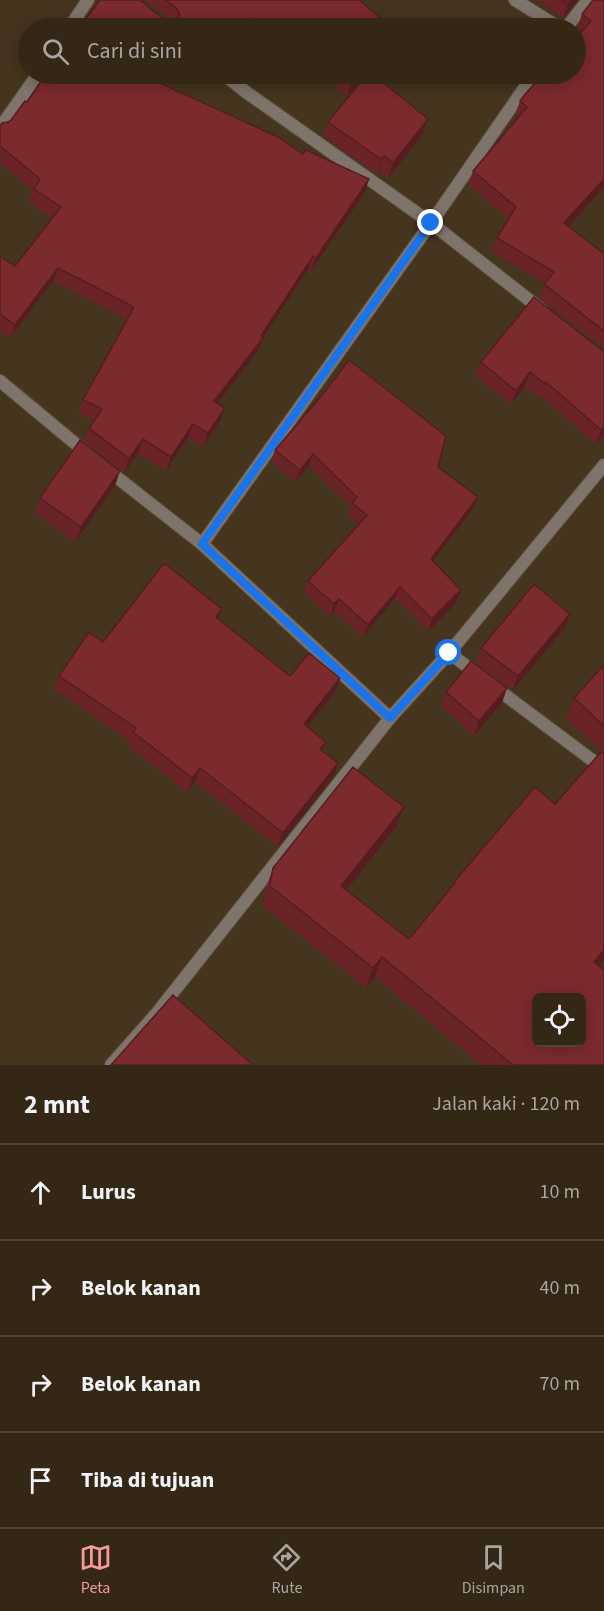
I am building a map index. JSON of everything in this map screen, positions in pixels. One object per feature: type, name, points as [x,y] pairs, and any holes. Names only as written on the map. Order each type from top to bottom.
[{"type":"street","points":[[76,18],[88,0]]},
{"type":"street","points":[[514,0],[544,18]]},
{"type":"street","points":[[574,18],[588,0]]},
{"type":"street","points":[[0,128],[31,84]]},
{"type":"street","points":[[236,84],[431,223],[549,316]]},
{"type":"street","points":[[202,544],[527,84]]},
{"type":"street","points":[[0,381],[77,446],[202,544],[390,718]]},
{"type":"street","points":[[111,1065],[156,1014],[390,718],[449,653],[604,465]]},
{"type":"street","points":[[449,653],[604,769]]},
{"type":"building","points":[[100,0],[140,0],[162,18],[86,18]]},
{"type":"building","points":[[166,0],[359,0],[380,18],[179,18],[177,9]]},
{"type":"building","points":[[593,0],[604,0],[604,179],[564,223],[604,254],[604,331],[544,284],[554,272],[497,238],[516,207],[473,171],[527,107],[520,101],[534,84],[586,84],[586,27],[591,21],[582,14]]},
{"type":"building","points":[[39,84],[162,84],[278,137],[303,154],[306,150],[369,179],[316,258],[313,256],[261,336],[263,338],[214,401],[225,408],[208,433],[193,424],[171,457],[143,439],[129,459],[89,428],[102,409],[83,400],[134,307],[58,268],[15,325],[0,314],[0,256],[15,266],[61,207],[34,189],[40,179],[0,146],[0,126],[11,120],[25,101],[27,102]]},
{"type":"building","points":[[359,84],[385,84],[428,119],[393,163],[384,156],[382,160],[328,122]]},
{"type":"building","points":[[534,297],[604,352],[604,427],[601,430],[546,382],[545,384],[530,372],[516,391],[481,362]]},
{"type":"building","points":[[349,360],[446,436],[438,467],[478,497],[431,559],[461,590],[432,619],[400,587],[368,625],[339,599],[334,604],[308,581],[367,515],[352,503],[357,497],[313,454],[300,470],[275,450]]},
{"type":"building","points":[[80,440],[120,471],[81,527],[40,498]]},
{"type":"building","points":[[164,563],[222,609],[216,617],[290,676],[309,653],[340,678],[304,724],[326,742],[320,749],[338,763],[283,833],[200,768],[192,778],[133,732],[136,728],[59,676],[89,632],[103,642]]},
{"type":"building","points":[[534,584],[570,614],[518,676],[481,648]]},
{"type":"building","points":[[471,661],[507,688],[479,721],[446,692]]},
{"type":"building","points":[[604,665],[604,726],[574,698]]},
{"type":"building","points":[[601,752],[604,753],[604,950],[594,962],[604,970],[604,1065],[513,1065],[382,957],[373,968],[270,886],[273,868],[353,767],[404,807],[341,886],[409,939],[535,787],[555,804]]},
{"type":"building","points":[[173,995],[253,1065],[111,1065]]},
{"type":"route","points":[[431,223],[202,544],[390,718],[449,653]]}]
